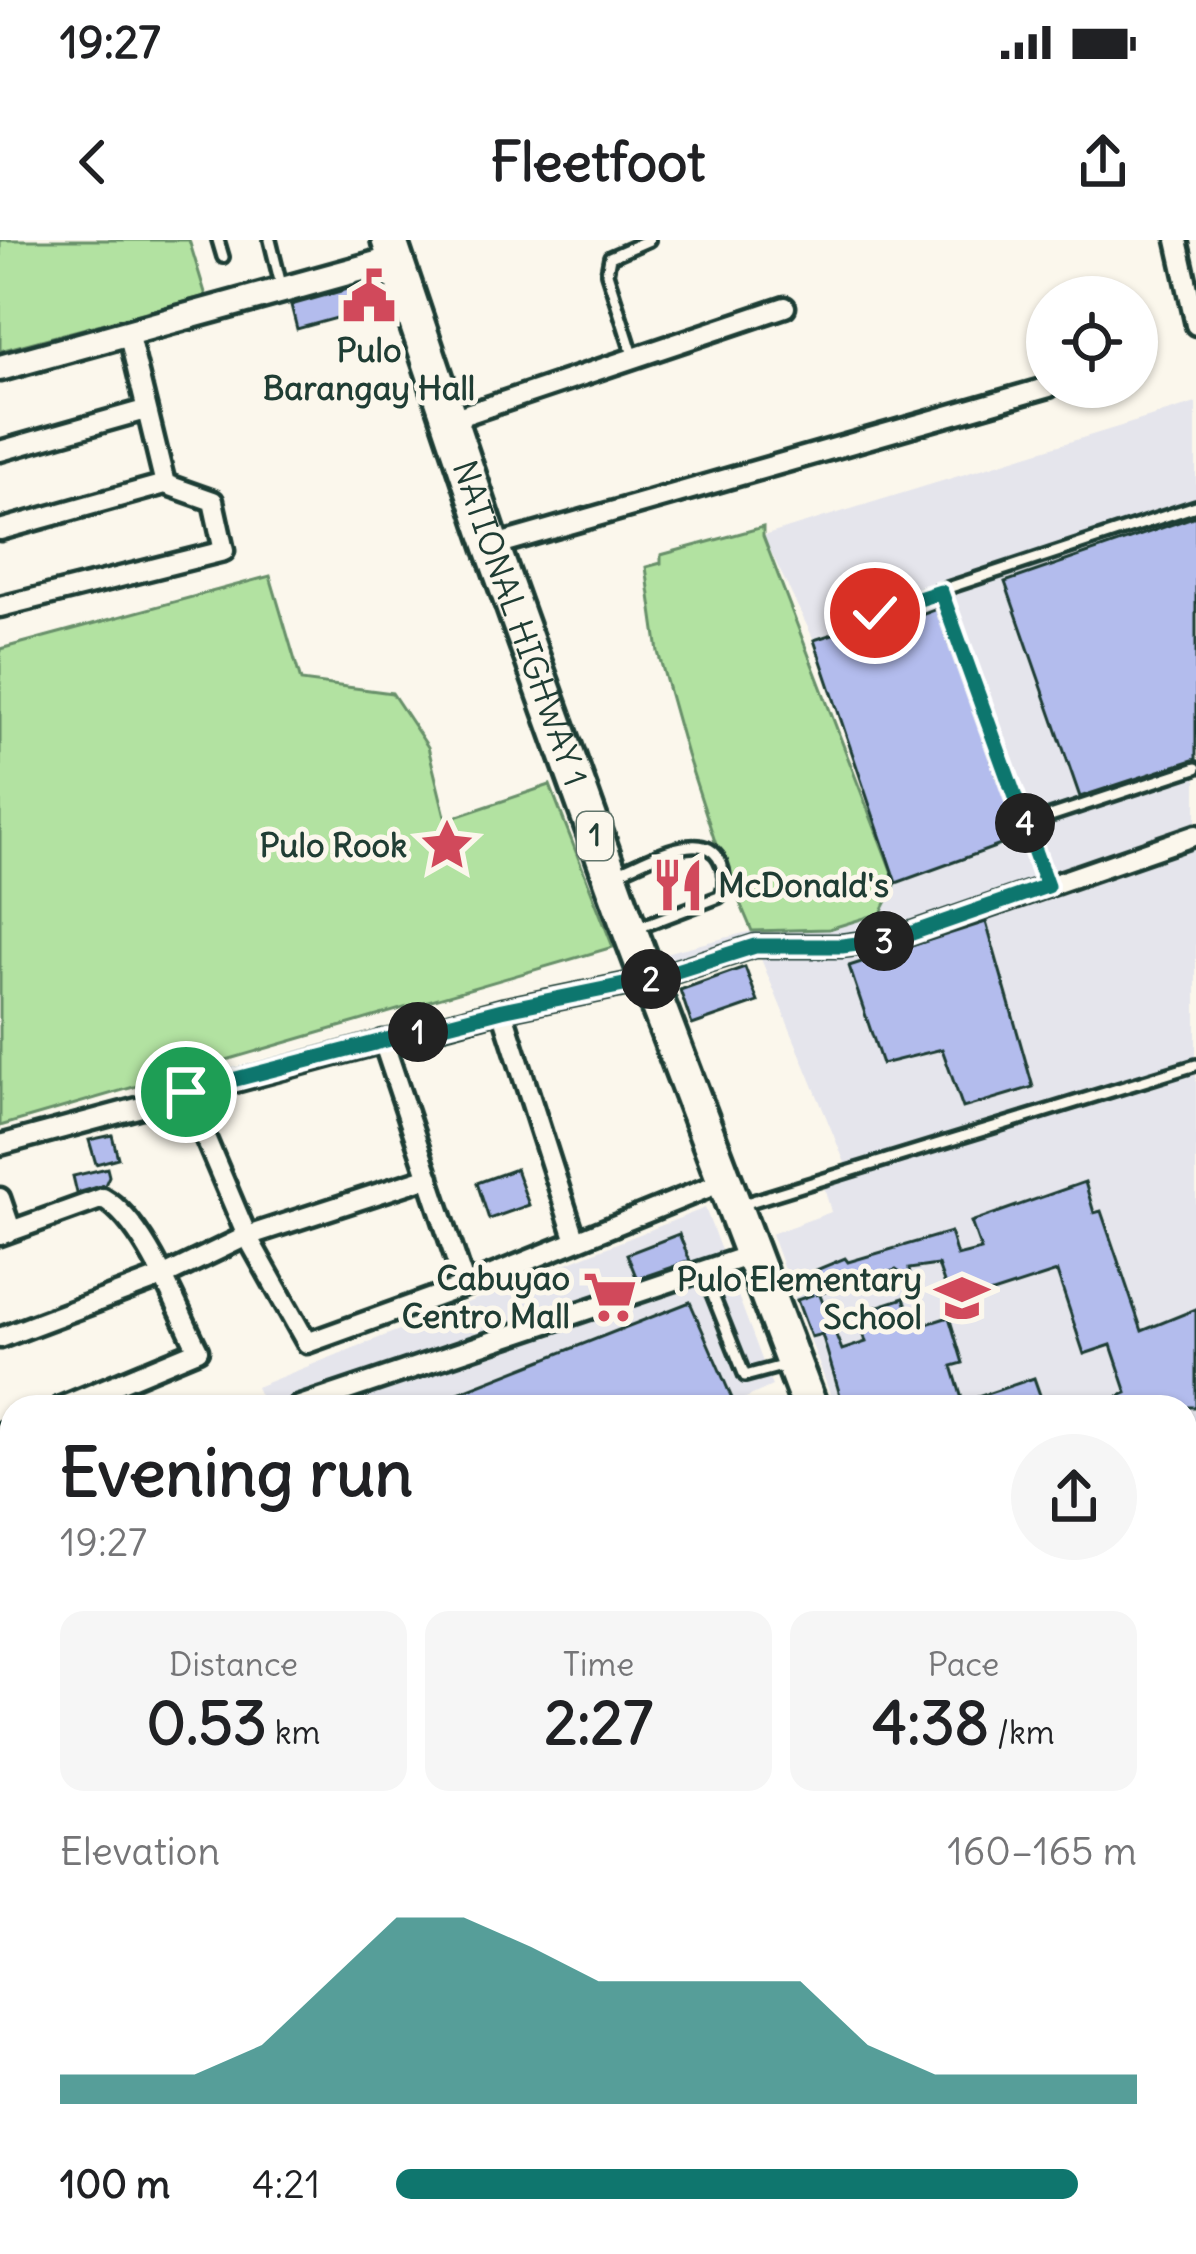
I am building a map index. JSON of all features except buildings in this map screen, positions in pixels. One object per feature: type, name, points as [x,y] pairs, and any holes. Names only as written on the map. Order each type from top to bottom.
[{"type":"highway","name":"NATIONAL HIGHWAY 1","points":[[392,250],[610,876],[749,1256],[805,1395]]},
{"type":"main road","points":[[0,368],[282,289],[392,250]]},
{"type":"street","points":[[1177,240],[1196,325]]},
{"type":"street","points":[[448,420],[785,307]]},
{"type":"street","points":[[128,332],[165,484]]},
{"type":"street","points":[[492,546],[1026,394]]},
{"type":"street","points":[[0,451],[145,410]]},
{"type":"street","points":[[0,530],[165,484],[213,501],[224,551],[0,607]]},
{"type":"street","points":[[0,1145],[502,1010],[648,980],[755,946],[842,946],[895,939],[1196,836]]},
{"type":"street","points":[[502,1010],[575,1238]]},
{"type":"street","points":[[383,1041],[464,1286]]},
{"type":"street","points":[[186,1092],[247,1235],[307,1343],[464,1286],[575,1238],[727,1195]]},
{"type":"street","points":[[0,1338],[162,1277],[247,1235],[429,1177]]},
{"type":"street","points":[[0,1198],[6,1233],[103,1198],[120,1208],[162,1277],[197,1350],[90,1395]]},
{"type":"street","points":[[352,1395],[749,1256]]},
{"type":"lane","points":[[218,240],[223,256]]},
{"type":"lane","points":[[270,240],[282,289]]},
{"type":"lane","points":[[634,358],[607,273],[610,256],[649,240]]},
{"type":"lane","points":[[875,613],[1196,506]]},
{"type":"lane","points":[[941,592],[1047,886]]},
{"type":"lane","points":[[1025,824],[1196,768]]},
{"type":"lane","points":[[610,876],[700,844],[710,846],[720,859],[725,883],[719,897],[630,931]]},
{"type":"lane","points":[[727,1195],[1196,1065]]},
{"type":"lane","points":[[703,1271],[745,1376],[793,1363]]},
{"type":"shaded area","points":[[1196,403],[1196,1395],[831,1395],[771,1234],[831,1212],[823,1183],[850,1175],[759,954],[666,980],[657,955],[752,931],[829,929],[881,913],[896,883],[814,640],[763,536]]},
{"type":"shaded area","name":"Cabuyao Centro Mall","points":[[705,1208],[772,1386],[752,1395],[260,1395],[256,1387]]},
{"type":"green space","points":[[0,240],[189,240],[206,296],[0,351]]},
{"type":"green space","points":[[763,527],[896,883],[881,913],[829,929],[752,931],[718,851],[658,652],[646,567],[661,563],[661,555]]},
{"type":"green space","points":[[270,576],[301,681],[392,693],[428,747],[446,820],[550,785],[613,947],[0,1126],[0,649]]},
{"type":"place","name":"Pulo Barangay Hall","points":[[369,296]]},
{"type":"place","name":"Pulo Rook","points":[[447,845]]},
{"type":"place","name":"McDonald's","points":[[678,885]]},
{"type":"place","name":"Cabuyao Centro Mall","points":[[610,1297]]},
{"type":"place","name":"Pulo Elementary School","points":[[962,1298]]},
{"type":"route","points":[[186,1092],[502,1010],[648,980],[755,946],[842,946],[895,939],[1047,886],[941,592],[875,613]]}]
